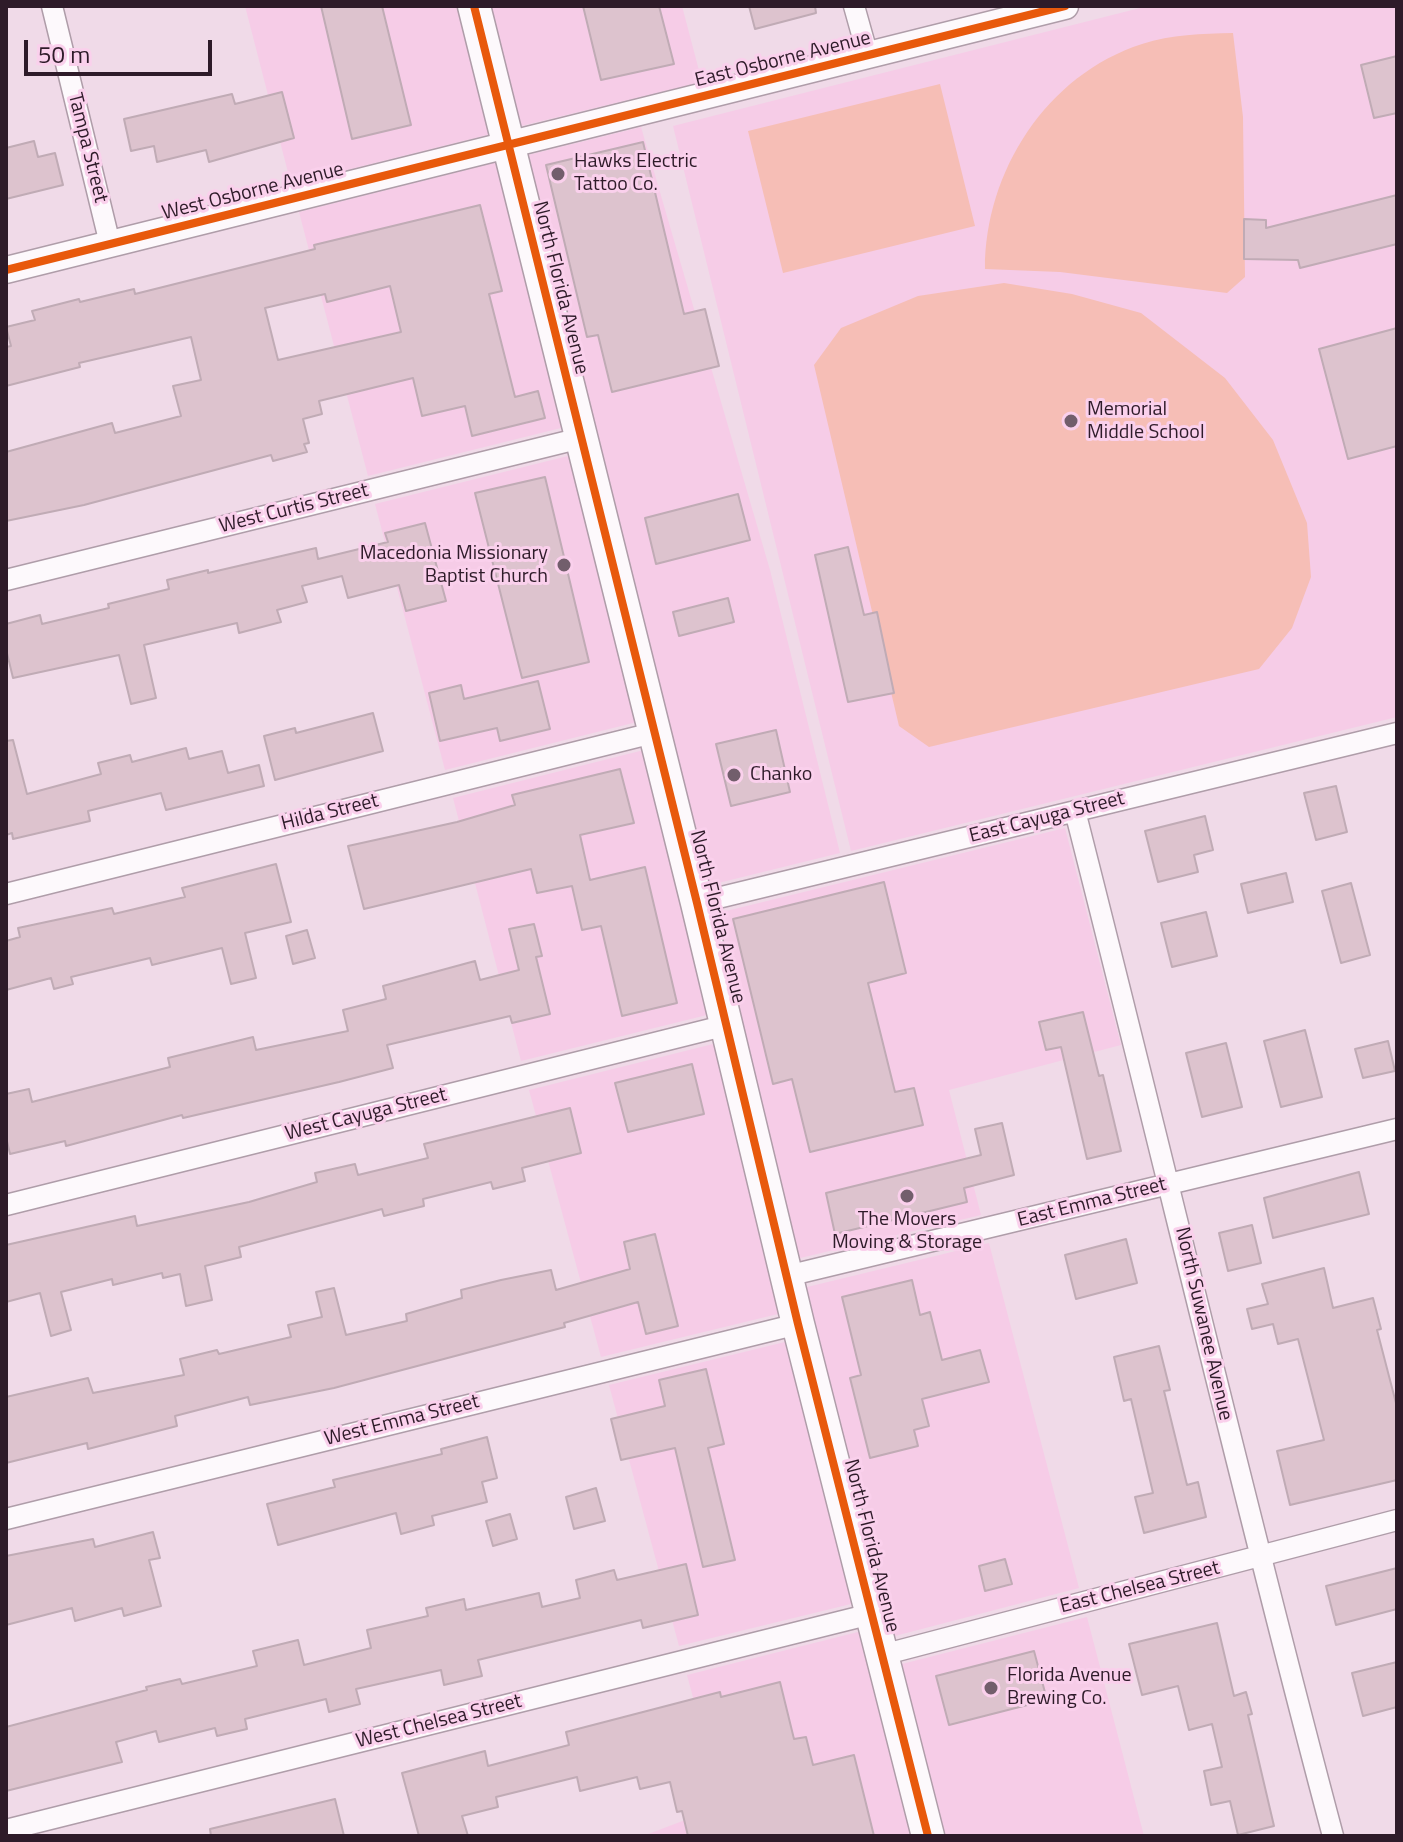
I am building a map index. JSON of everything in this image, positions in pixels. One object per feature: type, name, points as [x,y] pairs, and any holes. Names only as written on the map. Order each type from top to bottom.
[{"type":"main road","name":"North Florida Avenue","points":[[474,6],[727,1025],[798,1324],[928,1836]]},
{"type":"street","name":"Tampa Street","points":[[52,6],[110,244]]},
{"type":"street","points":[[854,6],[868,56]]},
{"type":"street","name":"East Osborne Avenue","points":[[508,145],[1065,6]]},
{"type":"street","name":"West Osborne Avenue","points":[[6,270],[508,145]]},
{"type":"street","name":"West Curtis Street","points":[[6,580],[581,438]]},
{"type":"street","name":"Hilda Street","points":[[6,894],[653,733]]},
{"type":"street","name":"East Cayuga Street","points":[[697,903],[1397,733]]},
{"type":"street","name":"North Suwanee Avenue","points":[[1075,811],[1170,1184],[1258,1558],[1333,1836]]},
{"type":"street","name":"West Cayuga Street","points":[[6,1205],[727,1025]]},
{"type":"street","name":"East Emma Street","points":[[787,1276],[1397,1129]]},
{"type":"street","name":"West Emma Street","points":[[6,1519],[798,1324]]},
{"type":"street","name":"East Chelsea Street","points":[[882,1655],[1397,1520]]},
{"type":"street","name":"West Chelsea Street","points":[[6,1830],[871,1614]]},
{"type":"shaded area","points":[[245,6],[461,6],[491,134],[291,184]]},
{"type":"shaded area","points":[[488,6],[682,6],[702,82],[517,127]]},
{"type":"shaded area","name":"Memorial Middle School","points":[[1148,6],[1397,6],[1397,717],[851,851],[673,126]]},
{"type":"shaded area","points":[[1233,33],[1243,117],[1245,277],[1227,293],[1060,272],[985,269],[988,233],[996,197],[1009,163],[1050,103],[1077,79],[1108,59],[1142,44],[1176,36]]},
{"type":"shaded area","points":[[940,84],[975,226],[783,273],[748,131]]},
{"type":"shaded area","points":[[641,127],[770,570],[840,853],[706,886],[524,156]]},
{"type":"shaded area","points":[[498,162],[565,427],[368,476],[299,212]]},
{"type":"shaded area","points":[[1004,283],[1072,294],[1141,313],[1225,378],[1273,440],[1307,523],[1311,577],[1292,628],[1259,669],[929,747],[899,726],[814,365],[841,328],[918,296]]},
{"type":"shaded area","points":[[572,455],[637,722],[445,770],[375,504]]},
{"type":"shaded area","points":[[644,750],[711,1014],[521,1061],[453,798]]},
{"type":"shaded area","points":[[1065,828],[1121,1045],[949,1090],[981,1215],[796,1259],[714,914]]},
{"type":"shaded area","points":[[717,1043],[782,1313],[601,1357],[529,1090]]},
{"type":"shaded area","points":[[989,1243],[1079,1588],[891,1637],[803,1288]]},
{"type":"shaded area","points":[[789,1341],[855,1603],[679,1646],[609,1385]]},
{"type":"shaded area","points":[[1087,1617],[1144,1836],[942,1836],[898,1665]]},
{"type":"shaded area","points":[[862,1631],[915,1836],[643,1836],[722,1806],[687,1675]]},
{"type":"building","points":[[321,6],[382,6],[411,125],[352,139]]},
{"type":"building","points":[[583,6],[659,6],[674,64],[601,80]]},
{"type":"building","points":[[749,6],[815,6],[816,13],[755,29]]},
{"type":"building","points":[[1397,56],[1397,113],[1374,118],[1361,65]]},
{"type":"building","points":[[282,92],[294,138],[209,162],[206,150],[157,162],[154,146],[131,151],[124,119],[232,94],[235,104]]},
{"type":"building","points":[[34,141],[38,157],[55,153],[63,185],[6,199],[6,148]]},
{"type":"building","points":[[643,142],[684,314],[705,309],[719,366],[612,392],[598,335],[587,337],[546,165]]},
{"type":"building","points":[[1397,195],[1397,244],[1300,268],[1298,260],[1244,259],[1244,219],[1266,220],[1266,228]]},
{"type":"building","points":[[480,205],[502,291],[489,294],[515,397],[538,391],[545,418],[472,436],[465,406],[422,416],[413,378],[319,401],[322,414],[303,419],[309,443],[304,444],[307,452],[273,461],[271,455],[84,505],[6,521],[6,452],[112,423],[115,433],[181,416],[173,386],[201,380],[191,337],[79,363],[80,367],[6,386],[6,347],[11,346],[6,327],[35,320],[32,311],[134,289],[135,294],[315,249],[314,245]],"holes":[[[390,286],[401,332],[278,360],[265,308],[325,294],[327,302]]]},
{"type":"building","points":[[1397,328],[1397,446],[1348,459],[1319,349]]},
{"type":"building","points":[[545,477],[589,662],[522,678],[475,493]]},
{"type":"building","points":[[738,494],[750,540],[656,564],[645,518]]},
{"type":"building","points":[[425,523],[446,601],[406,611],[399,585],[348,598],[342,576],[302,586],[307,602],[277,610],[281,622],[239,633],[237,623],[144,645],[156,698],[131,704],[119,655],[13,678],[6,649],[6,624],[40,615],[42,624],[109,608],[108,604],[169,589],[167,580],[208,570],[208,573],[316,548],[318,559],[388,542],[385,533]]},
{"type":"building","points":[[848,547],[864,615],[877,612],[894,693],[848,702],[815,555]]},
{"type":"building","points":[[728,598],[734,622],[679,636],[673,612]]},
{"type":"building","points":[[538,681],[550,729],[500,741],[497,728],[440,741],[429,693],[461,685],[464,699]]},
{"type":"building","points":[[373,713],[383,751],[275,780],[264,736],[295,728],[296,733]]},
{"type":"building","points":[[776,730],[790,792],[731,806],[716,744]]},
{"type":"building","points":[[13,740],[27,794],[101,774],[98,763],[130,755],[132,762],[186,748],[189,759],[222,751],[228,773],[259,765],[264,786],[166,810],[161,793],[88,811],[90,821],[13,839],[12,833],[6,835],[6,741]]},
{"type":"building","points":[[620,769],[634,823],[580,835],[590,880],[645,867],[677,1003],[622,1016],[601,926],[582,930],[572,886],[537,893],[531,869],[364,909],[348,846],[457,822],[515,805],[512,795]]},
{"type":"building","points":[[1336,786],[1347,832],[1316,840],[1304,793]]},
{"type":"building","points":[[1205,816],[1213,850],[1194,855],[1198,872],[1158,882],[1145,831]]},
{"type":"building","points":[[276,864],[291,922],[245,933],[256,978],[231,984],[222,948],[152,965],[150,958],[71,977],[73,984],[54,989],[51,978],[6,990],[6,941],[20,937],[18,928],[112,908],[114,914],[185,897],[182,888]]},
{"type":"building","points":[[1286,873],[1293,902],[1248,913],[1241,884]]},
{"type":"building","points":[[884,882],[906,973],[868,983],[895,1092],[914,1088],[923,1125],[810,1152],[792,1079],[773,1084],[733,919]]},
{"type":"building","points":[[1351,883],[1370,955],[1341,963],[1322,891]]},
{"type":"building","points":[[1206,912],[1217,956],[1172,967],[1161,923]]},
{"type":"building","points":[[534,924],[542,956],[536,957],[550,1014],[512,1023],[510,1016],[387,1045],[393,1068],[339,1082],[183,1118],[182,1115],[66,1146],[65,1141],[10,1154],[6,1137],[6,1094],[29,1089],[32,1102],[170,1067],[168,1058],[253,1037],[256,1050],[348,1031],[343,1010],[386,999],[383,986],[475,961],[480,980],[519,970],[509,929]]},
{"type":"building","points":[[307,930],[315,958],[293,964],[286,936]]},
{"type":"building","points":[[1083,1012],[1099,1076],[1103,1075],[1121,1151],[1087,1159],[1061,1047],[1046,1050],[1039,1022]]},
{"type":"building","points":[[1305,1030],[1322,1097],[1281,1107],[1264,1041]]},
{"type":"building","points":[[1388,1041],[1395,1071],[1363,1078],[1355,1049]]},
{"type":"building","points":[[1226,1043],[1242,1107],[1202,1117],[1186,1053]]},
{"type":"building","points":[[692,1064],[704,1114],[628,1132],[615,1083]]},
{"type":"building","points":[[570,1108],[581,1153],[522,1168],[525,1181],[493,1189],[491,1182],[423,1199],[424,1206],[384,1216],[382,1209],[239,1247],[241,1257],[205,1266],[212,1300],[186,1306],[180,1274],[163,1278],[162,1273],[113,1285],[112,1279],[61,1292],[71,1330],[51,1336],[40,1293],[6,1302],[6,1245],[135,1216],[137,1226],[249,1202],[317,1182],[315,1173],[355,1164],[358,1175],[428,1158],[424,1144]]},
{"type":"building","points":[[1002,1123],[1014,1175],[964,1188],[967,1202],[835,1234],[826,1193],[981,1155],[975,1129]]},
{"type":"building","points":[[1359,1172],[1369,1214],[1273,1238],[1264,1198]]},
{"type":"building","points":[[1252,1225],[1261,1263],[1228,1271],[1219,1233]]},
{"type":"building","points":[[655,1234],[678,1326],[646,1334],[638,1302],[564,1323],[565,1327],[334,1388],[250,1405],[248,1397],[175,1416],[177,1426],[88,1449],[87,1443],[6,1463],[6,1397],[88,1378],[93,1393],[184,1375],[180,1359],[217,1350],[219,1354],[291,1337],[288,1325],[322,1317],[316,1292],[334,1288],[346,1335],[407,1321],[406,1314],[462,1298],[461,1290],[501,1280],[551,1270],[556,1290],[630,1269],[624,1242]]},
{"type":"building","points":[[1126,1239],[1137,1283],[1076,1299],[1065,1255]]},
{"type":"building","points":[[1324,1268],[1333,1308],[1373,1298],[1381,1329],[1377,1330],[1397,1407],[1397,1480],[1290,1505],[1277,1451],[1324,1440],[1298,1339],[1278,1344],[1273,1324],[1252,1329],[1247,1309],[1268,1304],[1262,1284]]},
{"type":"building","points":[[912,1280],[920,1315],[930,1312],[942,1360],[980,1350],[989,1382],[922,1399],[929,1426],[914,1430],[918,1446],[870,1458],[850,1378],[861,1375],[842,1297]]},
{"type":"building","points":[[1159,1346],[1170,1390],[1164,1391],[1187,1485],[1198,1482],[1206,1517],[1144,1533],[1135,1497],[1153,1493],[1131,1399],[1124,1401],[1114,1357]]},
{"type":"building","points":[[706,1369],[724,1444],[708,1448],[735,1560],[703,1567],[675,1448],[621,1460],[611,1419],[665,1406],[659,1380]]},
{"type":"building","points":[[487,1437],[497,1478],[482,1482],[487,1502],[432,1516],[434,1525],[401,1534],[396,1513],[278,1545],[267,1504],[335,1487],[333,1480],[442,1454],[441,1449]]},
{"type":"building","points":[[596,1488],[605,1521],[574,1529],[566,1497]]},
{"type":"building","points":[[510,1514],[517,1539],[493,1546],[486,1521]]},
{"type":"building","points":[[153,1532],[160,1558],[149,1560],[161,1606],[124,1616],[122,1608],[75,1621],[72,1608],[6,1625],[6,1556],[93,1539],[95,1547]]},
{"type":"building","points":[[1005,1559],[1012,1584],[985,1591],[979,1566]]},
{"type":"building","points":[[686,1564],[698,1615],[643,1628],[641,1620],[478,1660],[482,1676],[444,1685],[441,1670],[356,1689],[360,1704],[329,1712],[326,1699],[245,1719],[247,1729],[217,1736],[215,1728],[159,1742],[156,1731],[116,1742],[122,1762],[6,1791],[6,1727],[147,1690],[146,1687],[180,1679],[182,1684],[257,1666],[253,1651],[298,1640],[304,1665],[371,1648],[367,1630],[428,1616],[426,1608],[464,1599],[466,1610],[539,1593],[542,1607],[580,1598],[576,1580],[614,1570],[617,1580]]},
{"type":"building","points":[[1397,1568],[1397,1609],[1336,1625],[1326,1586]]},
{"type":"building","points":[[1217,1623],[1234,1696],[1246,1692],[1252,1714],[1248,1715],[1274,1826],[1238,1835],[1230,1801],[1211,1805],[1204,1771],[1222,1767],[1212,1724],[1189,1730],[1178,1686],[1142,1695],[1129,1644]]},
{"type":"building","name":"Florida Avenue Brewing Co.","points":[[1034,1651],[1047,1700],[949,1725],[936,1676]]},
{"type":"building","points":[[1397,1662],[1397,1707],[1363,1716],[1352,1673]]},
{"type":"building","points":[[780,1682],[794,1739],[806,1737],[813,1765],[854,1755],[874,1836],[688,1836],[682,1811],[677,1812],[670,1782],[640,1789],[637,1777],[580,1791],[577,1777],[496,1797],[498,1807],[462,1816],[468,1836],[419,1836],[402,1773],[485,1751],[488,1766],[569,1745],[566,1732],[720,1692],[721,1697]]},
{"type":"building","points":[[335,1799],[344,1836],[211,1836],[210,1829]]},
{"type":"cycle path","points":[[474,6],[697,903],[798,1324],[928,1836]]},
{"type":"cycle path","points":[[6,270],[1065,6]]},
{"type":"place","name":"Hawks Electric Tattoo Co.","points":[[558,174]]},
{"type":"place","name":"Memorial Middle School","points":[[1071,421]]},
{"type":"place","name":"Macedonia Missionary Baptist Church","points":[[564,565]]},
{"type":"place","name":"Chanko","points":[[734,775]]},
{"type":"place","name":"The Movers Moving & Storage","points":[[907,1196]]},
{"type":"place","name":"Florida Avenue Brewing Co.","points":[[991,1688]]}]
